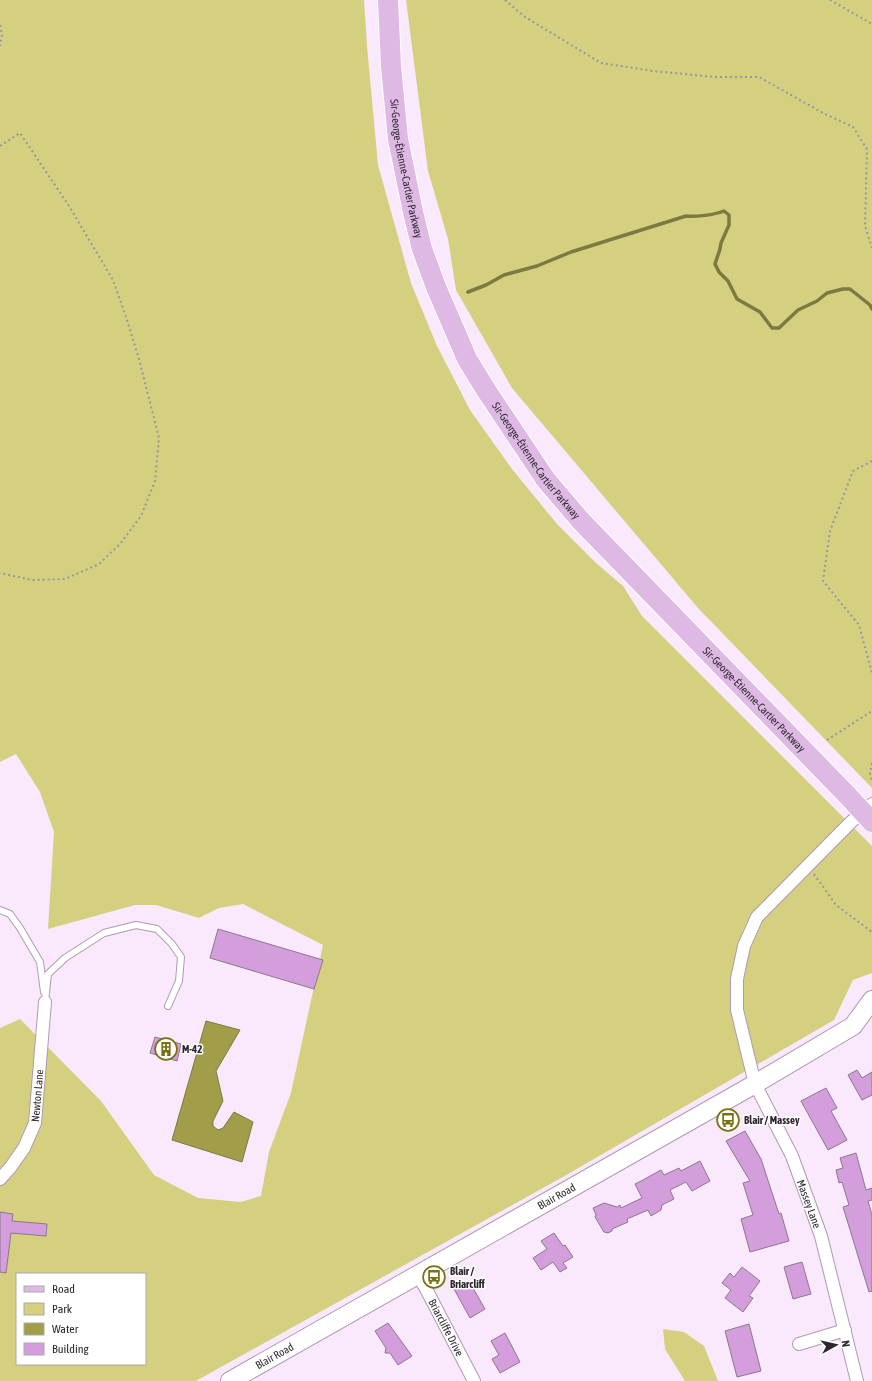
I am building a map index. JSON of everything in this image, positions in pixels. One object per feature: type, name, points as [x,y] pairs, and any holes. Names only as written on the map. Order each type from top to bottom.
[{"type":"main road","name":"Sir-George-Étienne-Cartier Parkway","points":[[388,0],[391,66],[398,139],[411,206],[422,249],[436,287],[467,359],[497,408],[546,480],[581,521],[872,822]]},
{"type":"street","name":"Massey Lane","points":[[857,1381],[821,1236],[792,1156],[755,1084],[737,1010],[736,979],[744,946],[757,917],[808,865],[872,804]]},
{"type":"street","name":"Blair Road","points":[[230,1381],[755,1084],[853,1026],[872,1000]]},
{"type":"street","name":"Newton Lane","points":[[0,1179],[24,1148],[35,1123],[45,1002]]},
{"type":"street","name":"Briarcliffe Drive","points":[[417,1275],[425,1287],[474,1381]]},
{"type":"street","points":[[799,1344],[845,1330]]},
{"type":"lane","points":[[0,910],[10,914],[40,962],[45,1002]]},
{"type":"lane","points":[[45,1002],[48,974],[65,958],[104,933],[136,925],[157,929],[172,944],[181,957],[179,981],[168,1006]]},
{"type":"path","points":[[505,0],[526,17],[601,63],[652,72],[716,77],[759,77],[822,113],[853,127],[867,149],[865,226],[872,248]]},
{"type":"path","points":[[830,0],[872,24]]},
{"type":"path","points":[[0,25],[2,35],[0,46]]},
{"type":"path","points":[[0,146],[20,133],[69,206],[113,280],[133,340],[159,438],[155,481],[141,516],[120,544],[99,564],[65,579],[32,580],[0,573]]},
{"type":"path","points":[[872,461],[853,471],[830,531],[823,581],[859,625],[872,673]]},
{"type":"path","points":[[827,740],[872,711]]},
{"type":"path","points":[[872,763],[870,774],[872,781]]},
{"type":"path","points":[[808,865],[836,905],[872,932]]},
{"type":"green space","points":[[0,0],[364,0],[378,165],[411,283],[437,346],[470,410],[512,469],[557,524],[596,563],[623,586],[642,616],[872,846],[872,973],[853,980],[834,1020],[568,1174],[196,1381],[0,1381],[0,1028],[20,1019],[101,1101],[154,1175],[198,1198],[241,1202],[261,1196],[269,1152],[291,1093],[323,945],[243,904],[219,908],[199,918],[156,905],[135,905],[48,929],[54,832],[40,792],[16,754],[0,762]]},
{"type":"green space","points":[[406,0],[872,0],[872,788],[698,608],[512,388],[456,290],[448,239],[428,171]]},
{"type":"green space","points":[[663,1329],[684,1332],[704,1346],[718,1381],[685,1381],[665,1349]]},
{"type":"water","points":[[206,1021],[240,1030],[216,1071],[223,1101],[213,1121],[213,1126],[218,1130],[223,1128],[234,1112],[253,1122],[242,1162],[172,1140]]},
{"type":"building","points":[[218,929],[323,960],[314,989],[210,958]]},
{"type":"building","name":"M-42","points":[[155,1037],[181,1044],[177,1061],[150,1053]]},
{"type":"building","points":[[857,1070],[862,1078],[872,1072],[872,1095],[862,1100],[848,1075]]},
{"type":"building","points":[[826,1088],[837,1108],[831,1111],[847,1140],[828,1150],[801,1101]]},
{"type":"building","points":[[745,1131],[761,1159],[779,1214],[781,1213],[789,1241],[750,1252],[741,1219],[753,1215],[743,1183],[750,1181],[726,1141]]},
{"type":"building","points":[[856,1153],[866,1190],[872,1188],[872,1200],[868,1201],[872,1215],[872,1291],[869,1292],[843,1207],[849,1205],[842,1182],[839,1183],[836,1170],[843,1168],[840,1158]]},
{"type":"building","points":[[700,1161],[710,1181],[692,1191],[686,1182],[670,1190],[674,1199],[662,1205],[661,1210],[651,1216],[648,1210],[627,1219],[628,1222],[612,1229],[612,1231],[608,1233],[604,1232],[595,1217],[596,1215],[593,1208],[604,1203],[617,1207],[620,1205],[621,1208],[642,1198],[635,1184],[661,1170],[664,1175],[679,1168],[681,1171]]},
{"type":"building","points":[[0,1212],[13,1214],[12,1221],[47,1224],[46,1236],[11,1233],[6,1273],[0,1272]]},
{"type":"building","points":[[554,1233],[573,1257],[563,1263],[567,1268],[560,1272],[553,1262],[541,1270],[533,1258],[547,1249],[541,1241]]},
{"type":"building","points":[[802,1262],[811,1294],[793,1299],[784,1267]]},
{"type":"building","points":[[742,1267],[760,1281],[749,1296],[753,1298],[743,1312],[725,1298],[731,1290],[722,1283],[730,1273],[734,1277]]},
{"type":"building","points":[[469,1281],[485,1309],[470,1318],[454,1289]]},
{"type":"building","points":[[388,1323],[412,1356],[398,1365],[390,1353],[385,1353],[386,1348],[375,1331]]},
{"type":"building","points":[[749,1324],[761,1371],[737,1377],[725,1331]]},
{"type":"building","points":[[505,1333],[520,1362],[500,1373],[492,1359],[499,1355],[491,1341]]},
{"type":"waterway","points":[[468,292],[486,285],[504,275],[537,266],[571,252],[686,216],[715,214],[724,211],[729,215],[729,225],[721,243],[715,264],[719,272],[728,281],[737,299],[760,312],[772,328],[779,328],[798,310],[817,301],[827,293],[843,289],[850,289],[870,305],[872,309]]},
{"type":"place","name":"M-42","points":[[166,1049]]},
{"type":"place","name":"Blair / Massey","points":[[728,1120]]},
{"type":"place","name":"Blair / Briarcliff","points":[[434,1277]]}]
